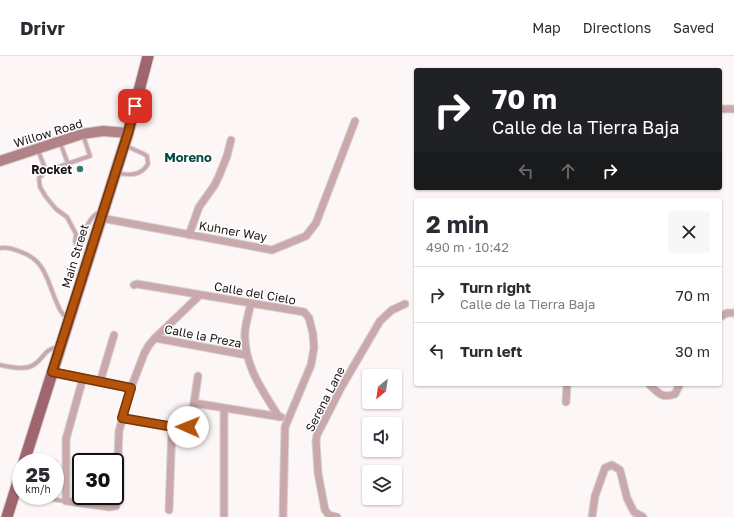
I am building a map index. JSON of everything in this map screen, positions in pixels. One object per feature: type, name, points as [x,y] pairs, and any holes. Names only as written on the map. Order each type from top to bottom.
[{"type":"main road","name":"Main Street","points":[[27,453],[128,133],[148,56]]},
{"type":"main road","name":"Willow Road","points":[[0,161],[82,134],[103,131],[128,133]]},
{"type":"main road","points":[[7,517],[12,501]]},
{"type":"street","points":[[722,109],[734,110]]},
{"type":"street","name":"Kuhner Way","points":[[102,215],[189,235],[272,250],[306,236],[316,223],[355,121]]},
{"type":"street","points":[[189,235],[199,207],[214,186],[222,169],[231,140]]},
{"type":"street","name":"Calle del Cielo","points":[[134,285],[137,284],[200,294],[304,312],[309,318],[313,334],[314,348],[311,366],[285,427],[283,517]]},
{"type":"street","points":[[83,378],[66,439],[66,501],[109,507],[116,506],[119,431],[131,388],[144,354],[155,338],[200,294]]},
{"type":"street","points":[[251,303],[245,331],[246,355],[253,376],[278,417]]},
{"type":"street","name":"Serena Lane","points":[[337,517],[329,515],[325,510],[318,473],[317,435],[342,386],[380,321],[392,310],[405,304]]},
{"type":"street","points":[[722,316],[727,313],[734,313]]},
{"type":"street","points":[[100,382],[114,335]]},
{"type":"street","name":"Calle la Preza","points":[[155,338],[246,355]]},
{"type":"street","points":[[52,372],[131,388]]},
{"type":"street","points":[[122,418],[185,429],[188,427],[194,403],[198,376]]},
{"type":"street","points":[[566,402],[567,386]]},
{"type":"street","points":[[651,386],[659,394],[665,396],[675,394],[679,386]]},
{"type":"street","points":[[194,403],[288,418]]},
{"type":"street","points":[[224,408],[224,517]]},
{"type":"street","points":[[169,510],[172,427]]},
{"type":"street","points":[[592,517],[595,496],[605,468],[612,465],[620,470],[627,498],[634,512],[643,517]]},
{"type":"lane","points":[[82,134],[90,156],[46,171],[39,178],[40,187],[56,209],[67,217],[76,234],[75,242],[78,246],[81,245],[88,223],[97,213],[102,215]]},
{"type":"lane","points":[[60,142],[68,164]]},
{"type":"lane","points":[[115,173],[133,176],[145,169],[148,164],[147,156],[124,146]]},
{"type":"lane","points":[[37,149],[46,171]]},
{"type":"lane","points":[[0,248],[9,247],[32,255],[44,269],[51,291],[62,315],[69,319]]},
{"type":"lane","points":[[0,366],[28,368],[35,364],[50,348],[61,346]]},
{"type":"place","name":"Rocket","points":[[80,169]]},
{"type":"district","name":"Moreno","points":[[188,157]]},
{"type":"route","points":[[135,106],[128,133],[52,372],[131,388],[122,418],[185,429],[188,427]]}]
